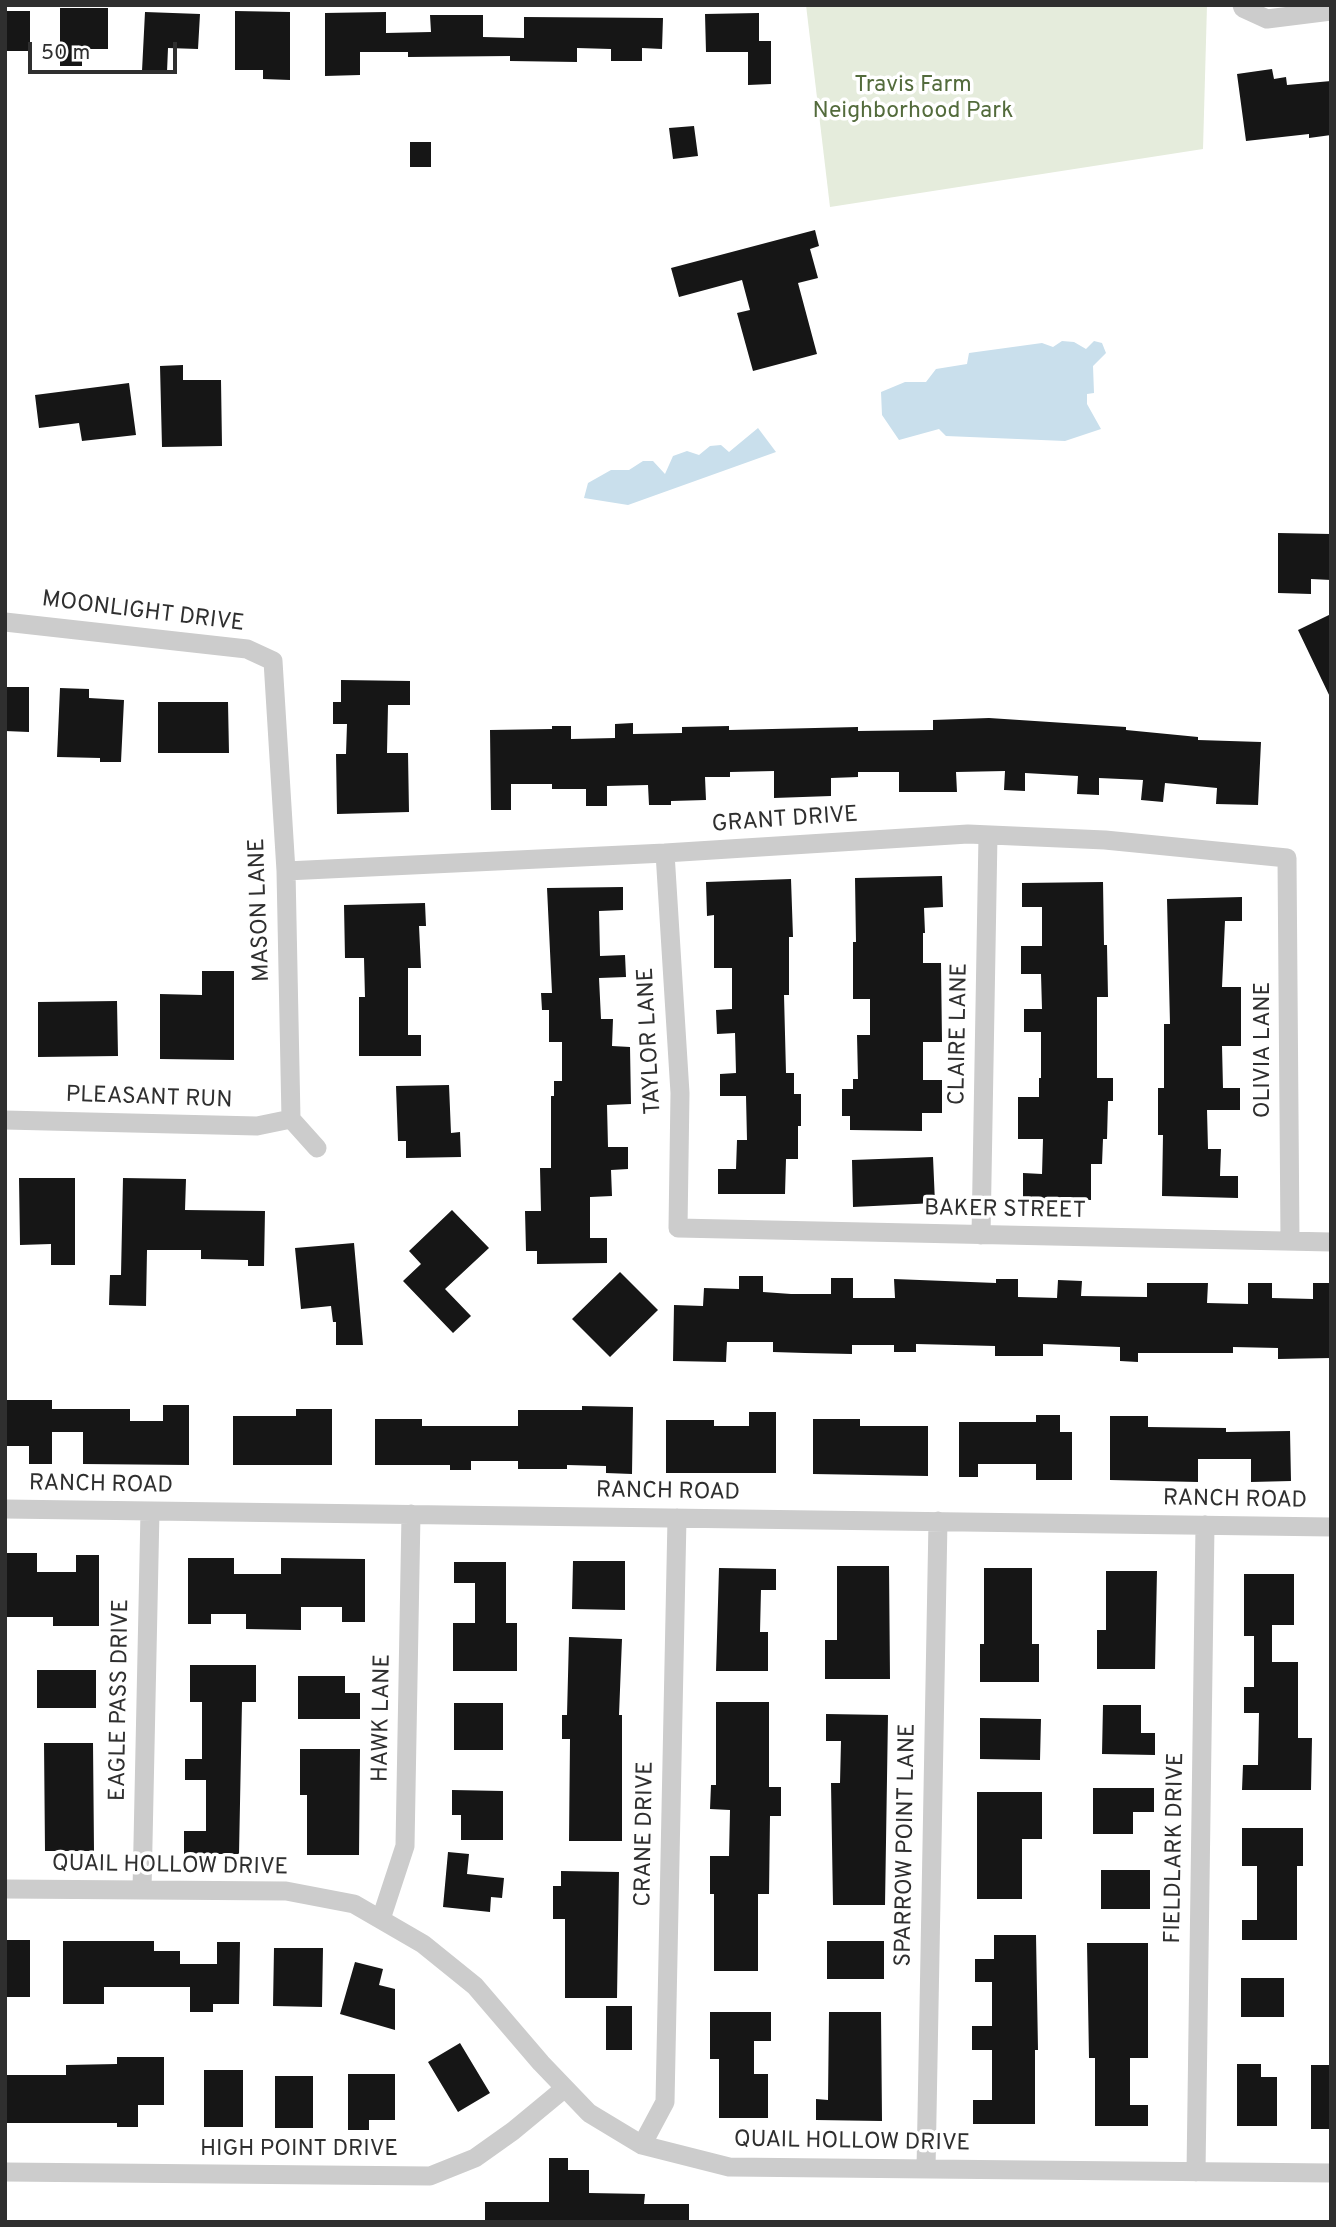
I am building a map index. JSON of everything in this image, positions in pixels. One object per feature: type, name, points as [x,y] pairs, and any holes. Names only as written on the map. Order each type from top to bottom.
[{"type":"street","points":[[1243,7],[1267,19],[1331,11]]},
{"type":"street","name":"MOONLIGHT DRIVE","points":[[5,622],[247,649],[273,660]]},
{"type":"street","name":"MASON LANE","points":[[273,660],[286,871],[291,1119]]},
{"type":"street","name":"GRANT DRIVE","points":[[286,871],[665,853],[968,834],[1105,840],[1287,858]]},
{"type":"street","name":"CLAIRE LANE","points":[[981,1235],[988,835]]},
{"type":"street","name":"TAYLOR LANE","points":[[665,853],[680,1093],[678,1228]]},
{"type":"street","name":"OLIVIA LANE","points":[[1287,858],[1290,1241]]},
{"type":"street","name":"PLEASANT RUN","points":[[5,1119],[257,1126],[291,1119]]},
{"type":"street","points":[[291,1119],[317,1148]]},
{"type":"street","name":"BAKER STREET","points":[[678,1228],[1331,1242]]},
{"type":"street","name":"RANCH ROAD","points":[[5,1509],[1331,1527]]},
{"type":"street","name":"EAGLE PASS DRIVE","points":[[142,1890],[150,1511]]},
{"type":"street","name":"HAWK LANE","points":[[381,1919],[405,1846],[411,1514]]},
{"type":"street","name":"CRANE DRIVE","points":[[642,2144],[665,2102],[677,1518]]},
{"type":"street","name":"SPARROW POINT LANE","points":[[926,2169],[938,1521]]},
{"type":"street","name":"FIELDLARK DRIVE","points":[[1196,2172],[1205,1525]]},
{"type":"street","name":"QUAIL HOLLOW DRIVE","points":[[5,1889],[286,1891],[354,1904],[423,1944],[475,1986],[589,2113],[642,2144],[729,2167],[1331,2173]]},
{"type":"street","name":"HIGH POINT DRIVE","points":[[5,2172],[430,2176],[475,2158],[565,2088]]},
{"type":"green space","name":"Travis Farm Neighborhood Park","points":[[806,5],[1207,5],[1203,149],[830,207]]},
{"type":"water","points":[[1062,341],[1074,342],[1086,349],[1094,341],[1102,343],[1106,353],[1093,366],[1094,393],[1087,394],[1087,404],[1101,429],[1065,441],[946,436],[939,429],[899,440],[882,415],[881,392],[905,382],[926,382],[936,369],[967,364],[969,353],[1042,343],[1053,347]]},
{"type":"water","points":[[758,428],[776,452],[628,505],[584,498],[588,483],[611,470],[629,470],[643,461],[653,461],[665,474],[673,456],[687,451],[699,455],[710,446],[721,445],[729,452]]},
{"type":"building","points":[[60,8],[108,8],[108,49],[82,49],[82,66],[60,66]]},
{"type":"building","points":[[5,11],[30,11],[30,51],[5,51]]},
{"type":"building","points":[[235,11],[290,12],[290,80],[263,79],[263,70],[235,70]]},
{"type":"building","points":[[145,12],[200,14],[198,49],[168,48],[167,72],[142,71]]},
{"type":"building","points":[[386,12],[386,33],[431,32],[430,15],[483,15],[483,37],[524,38],[524,17],[663,18],[662,49],[642,48],[642,61],[611,61],[611,49],[577,48],[577,62],[510,61],[510,56],[408,57],[408,52],[360,52],[360,75],[325,76],[325,13]]},
{"type":"building","points":[[759,13],[759,41],[771,41],[771,84],[748,85],[748,52],[706,52],[705,14]]},
{"type":"building","points":[[1272,69],[1274,79],[1286,77],[1287,85],[1331,81],[1331,135],[1309,138],[1309,134],[1246,141],[1237,74]]},
{"type":"building","points":[[694,126],[698,156],[673,159],[669,128]]},
{"type":"building","points":[[410,142],[431,142],[431,167],[410,167]]},
{"type":"building","points":[[815,230],[819,246],[810,249],[818,278],[798,283],[817,354],[753,371],[737,313],[750,310],[742,280],[679,297],[671,268]]},
{"type":"building","points":[[183,365],[183,380],[221,380],[222,446],[162,447],[160,366]]},
{"type":"building","points":[[129,383],[136,435],[82,441],[79,423],[39,428],[35,395]]},
{"type":"building","points":[[1278,533],[1331,534],[1331,580],[1311,579],[1311,594],[1278,593]]},
{"type":"building","points":[[1331,614],[1331,699],[1298,630]]},
{"type":"building","points":[[341,680],[410,681],[410,705],[388,705],[387,753],[408,753],[409,812],[337,814],[336,754],[346,754],[347,724],[333,724],[333,702],[341,702]]},
{"type":"building","points":[[5,687],[29,687],[29,732],[5,731]]},
{"type":"building","points":[[60,688],[89,689],[89,698],[124,700],[121,762],[100,762],[100,758],[57,757]]},
{"type":"building","points":[[158,702],[228,702],[229,753],[158,753]]},
{"type":"building","points":[[989,718],[1126,727],[1126,730],[1198,737],[1198,740],[1261,742],[1258,805],[1216,804],[1217,788],[1165,783],[1163,802],[1141,800],[1143,780],[1099,778],[1099,795],[1077,794],[1078,776],[1025,773],[1025,791],[1004,790],[1005,771],[956,772],[957,792],[899,792],[899,772],[858,772],[858,777],[831,778],[831,796],[774,798],[774,771],[730,772],[730,777],[705,777],[706,800],[671,801],[671,805],[649,805],[648,785],[607,786],[607,806],[586,806],[586,789],[552,789],[552,784],[511,784],[511,810],[491,810],[490,730],[571,726],[571,739],[615,738],[615,724],[633,723],[633,734],[682,733],[682,727],[729,726],[729,730],[858,727],[858,731],[933,730],[933,720]]},
{"type":"building","points":[[942,876],[943,907],[924,908],[923,963],[941,963],[942,1042],[923,1042],[923,1080],[942,1080],[942,1113],[922,1113],[922,1131],[850,1130],[850,1116],[842,1116],[842,1089],[853,1089],[853,1079],[858,1079],[857,1035],[870,1035],[870,999],[853,999],[855,878]]},
{"type":"building","points":[[791,879],[793,937],[789,937],[789,995],[784,995],[786,1073],[794,1073],[794,1094],[801,1094],[798,1159],[786,1159],[785,1194],[718,1194],[718,1169],[736,1169],[737,1140],[747,1140],[746,1096],[720,1096],[720,1074],[736,1073],[735,1033],[717,1034],[716,1010],[732,1009],[732,968],[714,968],[714,915],[707,916],[706,882]]},
{"type":"building","points":[[1103,882],[1108,997],[1097,997],[1097,1078],[1113,1078],[1113,1101],[1108,1101],[1107,1139],[1103,1139],[1102,1164],[1091,1164],[1091,1200],[1023,1198],[1023,1173],[1042,1174],[1043,1139],[1018,1139],[1018,1097],[1039,1097],[1041,1078],[1041,1032],[1024,1032],[1024,1009],[1042,1009],[1041,974],[1021,974],[1021,946],[1042,946],[1042,907],[1022,907],[1022,883]]},
{"type":"building","points":[[623,887],[623,910],[599,911],[600,956],[625,955],[626,977],[599,978],[601,1019],[613,1019],[612,1046],[630,1047],[631,1104],[607,1105],[608,1147],[628,1147],[628,1169],[611,1170],[612,1196],[590,1197],[590,1238],[607,1238],[607,1263],[537,1264],[537,1251],[526,1251],[525,1211],[541,1211],[540,1168],[551,1168],[551,1096],[554,1096],[554,1081],[562,1081],[562,1042],[549,1042],[549,1010],[542,1010],[541,993],[552,993],[547,888]]},
{"type":"building","points":[[1242,897],[1242,921],[1225,921],[1222,987],[1241,987],[1241,1046],[1222,1046],[1223,1088],[1240,1088],[1240,1110],[1207,1110],[1208,1149],[1221,1149],[1220,1176],[1238,1176],[1238,1198],[1162,1196],[1163,1135],[1158,1135],[1158,1088],[1164,1088],[1164,1024],[1170,1024],[1167,899]]},
{"type":"building","points":[[425,903],[426,926],[419,926],[421,968],[408,968],[408,1035],[421,1035],[421,1056],[359,1056],[359,997],[365,997],[364,958],[345,958],[344,905]]},
{"type":"building","points":[[202,971],[234,971],[234,1060],[160,1059],[160,994],[202,995]]},
{"type":"building","points":[[117,1001],[118,1056],[38,1057],[38,1002]]},
{"type":"building","points":[[449,1085],[451,1133],[460,1132],[461,1157],[406,1158],[406,1141],[398,1141],[396,1086]]},
{"type":"building","points":[[933,1157],[935,1203],[853,1207],[852,1160]]},
{"type":"building","points":[[19,1178],[75,1178],[75,1265],[51,1265],[51,1244],[20,1245]]},
{"type":"building","points":[[123,1178],[186,1179],[185,1210],[265,1211],[264,1266],[248,1266],[248,1260],[201,1259],[201,1250],[147,1250],[146,1306],[109,1305],[110,1275],[121,1275]]},
{"type":"building","points":[[452,1210],[489,1248],[445,1289],[471,1316],[453,1333],[403,1281],[421,1264],[409,1251]]},
{"type":"building","points":[[354,1243],[363,1345],[336,1345],[336,1322],[333,1322],[331,1306],[301,1309],[295,1248]]},
{"type":"building","points":[[620,1272],[658,1310],[610,1357],[572,1319]]},
{"type":"building","points":[[739,1276],[763,1276],[763,1292],[791,1294],[831,1294],[831,1278],[853,1278],[853,1298],[895,1298],[894,1279],[996,1283],[996,1279],[1018,1279],[1018,1297],[1057,1298],[1058,1280],[1082,1281],[1081,1296],[1147,1297],[1147,1283],[1208,1283],[1207,1303],[1248,1304],[1248,1283],[1272,1283],[1272,1298],[1313,1299],[1313,1283],[1331,1283],[1331,1358],[1278,1359],[1278,1348],[1233,1347],[1233,1353],[1138,1353],[1138,1362],[1120,1361],[1120,1347],[1043,1344],[1043,1356],[995,1356],[995,1346],[916,1344],[916,1352],[894,1352],[894,1345],[852,1345],[852,1354],[773,1352],[773,1342],[727,1342],[726,1362],[673,1361],[674,1305],[703,1306],[704,1288],[739,1289]]},
{"type":"building","points":[[5,1400],[52,1400],[52,1409],[130,1409],[130,1421],[163,1421],[163,1405],[189,1405],[189,1465],[83,1464],[83,1432],[52,1432],[52,1464],[29,1464],[29,1446],[5,1446]]},
{"type":"building","points":[[582,1406],[633,1407],[632,1474],[606,1473],[606,1466],[567,1465],[567,1469],[518,1469],[518,1461],[471,1461],[471,1470],[450,1470],[450,1465],[375,1465],[375,1419],[422,1419],[422,1426],[518,1426],[518,1410],[582,1410]]},
{"type":"building","points":[[296,1409],[332,1409],[332,1465],[233,1465],[233,1416],[296,1416]]},
{"type":"building","points":[[749,1412],[776,1412],[776,1473],[666,1473],[666,1420],[714,1420],[714,1426],[749,1426]]},
{"type":"building","points":[[1036,1415],[1060,1415],[1060,1432],[1072,1432],[1072,1480],[1036,1480],[1036,1464],[978,1464],[978,1477],[959,1477],[959,1422],[1036,1422]]},
{"type":"building","points":[[1110,1416],[1148,1416],[1148,1427],[1226,1428],[1226,1432],[1290,1431],[1291,1481],[1251,1482],[1251,1459],[1198,1459],[1198,1482],[1110,1480]]},
{"type":"building","points":[[813,1419],[860,1419],[860,1426],[928,1426],[928,1476],[813,1474]]},
{"type":"building","points":[[5,1553],[37,1553],[37,1572],[76,1572],[76,1555],[99,1555],[99,1626],[53,1626],[53,1617],[5,1617]]},
{"type":"building","points":[[188,1558],[234,1558],[234,1574],[281,1574],[281,1558],[365,1559],[365,1622],[342,1622],[342,1607],[301,1607],[301,1630],[246,1629],[246,1614],[211,1614],[211,1624],[188,1624]]},
{"type":"building","points":[[573,1561],[625,1561],[625,1610],[572,1609]]},
{"type":"building","points":[[454,1562],[506,1562],[506,1623],[517,1623],[517,1671],[453,1671],[453,1623],[475,1623],[475,1583],[454,1583]]},
{"type":"building","points":[[837,1566],[889,1566],[890,1679],[825,1679],[825,1640],[837,1640]]},
{"type":"building","points":[[719,1568],[776,1569],[776,1590],[761,1590],[760,1632],[768,1632],[768,1671],[716,1671]]},
{"type":"building","points":[[984,1568],[1032,1568],[1032,1644],[1039,1644],[1039,1682],[980,1682],[980,1644],[984,1644]]},
{"type":"building","points":[[1106,1571],[1157,1571],[1155,1669],[1097,1669],[1097,1630],[1106,1630]]},
{"type":"building","points":[[1244,1574],[1294,1574],[1294,1625],[1272,1625],[1272,1662],[1298,1662],[1298,1738],[1312,1738],[1311,1790],[1242,1790],[1243,1765],[1258,1765],[1259,1713],[1244,1713],[1244,1687],[1254,1687],[1254,1636],[1244,1636]]},
{"type":"building","points":[[569,1637],[622,1639],[619,1715],[622,1715],[622,1841],[569,1841],[570,1739],[562,1739],[562,1715],[567,1715]]},
{"type":"building","points":[[190,1665],[256,1665],[256,1702],[242,1702],[239,1854],[184,1854],[184,1831],[206,1831],[206,1780],[185,1780],[185,1759],[202,1759],[202,1702],[190,1702]]},
{"type":"building","points":[[37,1670],[96,1670],[96,1708],[37,1708]]},
{"type":"building","points":[[298,1676],[345,1676],[345,1693],[360,1693],[360,1719],[298,1719]]},
{"type":"building","points":[[716,1702],[769,1702],[769,1787],[781,1787],[781,1816],[770,1816],[769,1894],[758,1894],[758,1971],[714,1971],[714,1894],[710,1894],[710,1856],[729,1856],[730,1810],[710,1809],[711,1785],[716,1785]]},
{"type":"building","points":[[454,1703],[503,1703],[503,1750],[454,1750]]},
{"type":"building","points":[[1103,1705],[1141,1705],[1141,1733],[1155,1733],[1155,1755],[1102,1754]]},
{"type":"building","points":[[826,1714],[888,1715],[885,1905],[833,1905],[831,1783],[840,1783],[841,1741],[826,1741]]},
{"type":"building","points":[[980,1718],[1041,1719],[1040,1760],[980,1759]]},
{"type":"building","points":[[44,1743],[93,1743],[94,1851],[45,1851]]},
{"type":"building","points":[[300,1749],[360,1749],[359,1855],[307,1855],[307,1795],[300,1795]]},
{"type":"building","points":[[1093,1788],[1154,1788],[1154,1812],[1133,1812],[1133,1834],[1093,1834]]},
{"type":"building","points":[[452,1790],[503,1791],[503,1840],[461,1840],[461,1815],[452,1815]]},
{"type":"building","points":[[977,1792],[1042,1792],[1042,1839],[1022,1839],[1022,1899],[977,1899]]},
{"type":"building","points":[[1242,1828],[1303,1828],[1303,1866],[1297,1866],[1297,1940],[1242,1940],[1242,1920],[1257,1920],[1257,1866],[1242,1866]]},
{"type":"building","points":[[448,1852],[469,1854],[467,1874],[504,1878],[502,1898],[491,1897],[490,1912],[443,1907]]},
{"type":"building","points":[[1101,1870],[1150,1870],[1150,1909],[1101,1909]]},
{"type":"building","points":[[561,1871],[619,1872],[617,1998],[565,1998],[565,1919],[553,1919],[553,1886],[561,1886]]},
{"type":"building","points":[[994,1935],[1036,1935],[1038,2050],[1035,2050],[1035,2124],[973,2124],[973,2100],[992,2100],[992,2050],[972,2050],[972,2026],[992,2026],[992,1982],[975,1982],[975,1959],[994,1959]]},
{"type":"building","points":[[5,1940],[30,1940],[30,1997],[5,1997]]},
{"type":"building","points":[[63,1941],[154,1941],[154,1951],[180,1951],[180,1964],[217,1964],[217,1942],[240,1942],[239,2004],[213,2004],[213,2012],[190,2012],[190,1987],[104,1987],[104,2004],[63,2004]]},
{"type":"building","points":[[827,1941],[884,1941],[884,1979],[827,1979]]},
{"type":"building","points":[[1087,1943],[1148,1943],[1148,2058],[1130,2058],[1130,2105],[1148,2105],[1148,2126],[1095,2126],[1095,2058],[1089,2058]]},
{"type":"building","points":[[274,1948],[323,1948],[322,2007],[273,2006]]},
{"type":"building","points":[[355,1962],[383,1969],[379,1985],[395,1989],[395,2030],[340,2014]]},
{"type":"building","points":[[1241,1978],[1284,1978],[1284,2017],[1241,2017]]},
{"type":"building","points":[[606,2006],[632,2006],[632,2050],[606,2050]]},
{"type":"building","points":[[710,2012],[771,2012],[771,2041],[754,2041],[754,2074],[768,2074],[768,2118],[719,2118],[719,2059],[710,2059]]},
{"type":"building","points":[[829,2012],[881,2012],[882,2121],[816,2120],[816,2099],[828,2100]]},
{"type":"building","points":[[460,2043],[490,2093],[458,2112],[428,2062]]},
{"type":"building","points":[[117,2057],[164,2057],[164,2105],[138,2105],[138,2127],[117,2127],[117,2123],[5,2123],[5,2075],[66,2075],[66,2065],[117,2064]]},
{"type":"building","points":[[1237,2064],[1261,2064],[1261,2077],[1277,2077],[1277,2126],[1237,2126]]},
{"type":"building","points":[[1311,2065],[1331,2065],[1331,2129],[1311,2129]]},
{"type":"building","points":[[204,2070],[243,2070],[243,2127],[204,2127]]},
{"type":"building","points":[[348,2074],[395,2074],[395,2120],[369,2120],[369,2130],[348,2130]]},
{"type":"building","points":[[275,2076],[313,2076],[313,2128],[275,2128]]},
{"type":"building","points":[[549,2158],[568,2158],[568,2170],[589,2170],[589,2193],[645,2194],[644,2204],[689,2204],[689,2222],[485,2222],[485,2202],[549,2202]]}]
